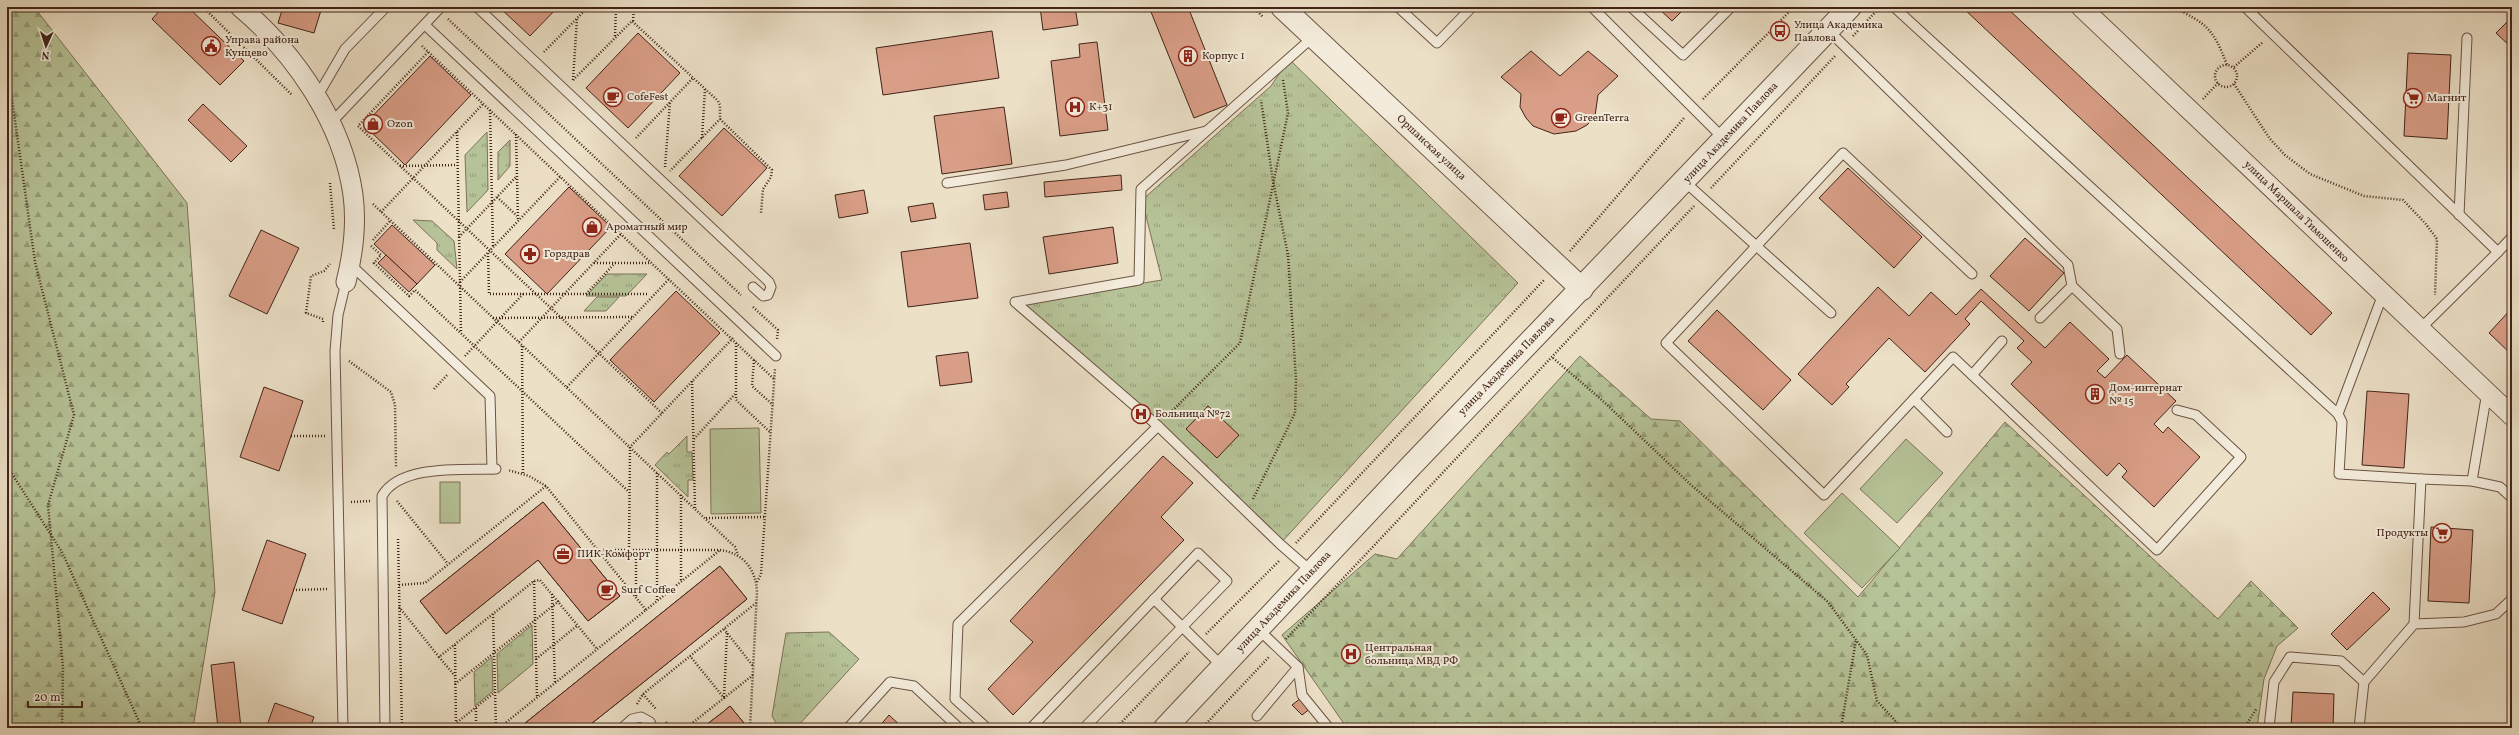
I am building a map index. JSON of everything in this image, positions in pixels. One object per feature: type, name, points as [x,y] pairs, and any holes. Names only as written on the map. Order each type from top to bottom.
[{"type":"street","points":[[240,7],[276,42],[316,98],[330,124],[343,154],[351,184],[355,216],[350,264],[346,282]]},
{"type":"street","name":"Оршанская улица","points":[[1282,7],[1582,289]]},
{"type":"street","name":"улица Академика Павлова","points":[[1165,728],[1313,573],[1410,467],[1685,182],[1850,7]]},
{"type":"street","name":"улица Маршала Тимошенко","points":[[2081,7],[2512,416]]},
{"type":"lane","points":[[316,98],[345,49],[386,7]]},
{"type":"lane","points":[[477,7],[627,148],[663,179],[769,282],[771,287],[768,295],[763,296],[753,287]]},
{"type":"lane","points":[[1398,7],[1437,43],[1472,7]]},
{"type":"lane","points":[[1592,7],[1725,140]]},
{"type":"lane","points":[[1631,7],[1683,55],[1731,7]]},
{"type":"lane","points":[[1894,7],[2338,414],[2342,422],[2339,474],[2472,481],[2500,488],[2512,498]]},
{"type":"lane","points":[[2245,7],[2498,252]]},
{"type":"lane","points":[[330,124],[440,8]]},
{"type":"lane","points":[[425,25],[776,356]]},
{"type":"lane","points":[[1828,30],[2068,265],[2072,286],[2117,329],[2120,354]]},
{"type":"lane","points":[[1313,37],[1282,67],[1259,85],[1141,189],[1139,280],[1015,302],[1158,426],[1288,552],[1313,573]]},
{"type":"lane","points":[[2459,215],[2467,38]]},
{"type":"lane","points":[[947,183],[1066,165],[1208,131]]},
{"type":"lane","points":[[1972,274],[1843,153],[1666,342],[1824,495],[1953,357],[2157,550],[2241,458],[2196,415],[2177,410]]},
{"type":"lane","points":[[1685,182],[1831,313]]},
{"type":"lane","points":[[2420,329],[2512,237]]},
{"type":"lane","points":[[350,264],[457,364],[492,399],[494,469],[437,471],[413,474],[391,486],[383,493],[380,501],[386,728]]},
{"type":"lane","points":[[343,728],[335,351],[338,315],[346,282]]},
{"type":"lane","points":[[2040,318],[2072,286]]},
{"type":"lane","points":[[2338,414],[2383,294]]},
{"type":"lane","points":[[1972,375],[2002,341]]},
{"type":"lane","points":[[2472,481],[2487,391]]},
{"type":"lane","points":[[1914,399],[1947,432]]},
{"type":"lane","points":[[987,728],[955,699],[958,624],[1158,426]]},
{"type":"lane","points":[[2359,728],[2364,682],[2414,624],[2421,479]]},
{"type":"lane","points":[[1031,728],[1030,727],[1198,553],[1227,581],[1084,728]]},
{"type":"lane","points":[[1154,599],[1224,667]]},
{"type":"lane","points":[[2414,624],[2464,622],[2496,614],[2512,600]]},
{"type":"lane","points":[[1259,630],[1298,667],[1302,695],[1329,728]]},
{"type":"lane","points":[[2269,728],[2274,682],[2290,657],[2341,661],[2364,682]]},
{"type":"lane","points":[[1257,716],[1298,667]]},
{"type":"lane","points":[[848,728],[890,682],[914,686],[959,728]]},
{"type":"lane","points":[[622,728],[632,719],[641,717],[650,722],[652,728]]},
{"type":"path","points":[[203,7],[294,97]]},
{"type":"path","points":[[535,62],[588,7]]},
{"type":"path","points":[[615,36],[616,7]]},
{"type":"path","points":[[633,21],[634,7]]},
{"type":"path","points":[[1116,728],[1198,642],[1288,552],[1557,266],[1694,108],[1794,7]]},
{"type":"path","points":[[1202,728],[1553,358],[1880,7]]},
{"type":"path","points":[[2173,7],[2206,25],[2220,47],[2227,65]]},
{"type":"path","points":[[440,8],[744,299]]},
{"type":"path","points":[[573,80],[577,19]]},
{"type":"path","points":[[565,89],[630,21],[633,21]]},
{"type":"path","points":[[633,21],[720,103],[720,119],[663,179]]},
{"type":"path","points":[[2234,68],[2272,34]]},
{"type":"path","points":[[413,37],[774,378]]},
{"type":"path","points":[[428,52],[358,126],[459,221],[489,252],[561,317],[662,413]]},
{"type":"path","points":[[7,64],[35,262],[74,415],[48,505],[63,667],[62,728]]},
{"type":"path","points":[[2234,84],[2224,87],[2218,83],[2215,76],[2217,69],[2227,65],[2234,68],[2237,74],[2234,84],[2270,139],[2285,155],[2310,174],[2364,196],[2403,200],[2425,223],[2437,239],[2434,315]]},
{"type":"path","points":[[1158,426],[1240,343],[1288,114],[1282,67]]},
{"type":"path","points":[[627,148],[693,78]]},
{"type":"path","points":[[2202,99],[2218,83]]},
{"type":"path","points":[[1247,512],[1294,413],[1296,380],[1288,255],[1273,181],[1259,85]]},
{"type":"path","points":[[702,138],[705,89]]},
{"type":"path","points":[[663,179],[670,102]]},
{"type":"path","points":[[381,212],[483,104]]},
{"type":"path","points":[[490,110],[493,248]]},
{"type":"path","points":[[720,119],[772,170],[771,177],[763,189],[761,213]]},
{"type":"path","points":[[457,132],[461,333]]},
{"type":"path","points":[[516,134],[518,222]]},
{"type":"path","points":[[400,166],[457,165]]},
{"type":"path","points":[[459,285],[560,176]]},
{"type":"path","points":[[459,238],[517,177]]},
{"type":"path","points":[[351,184],[695,508],[735,547],[738,555],[751,568],[756,582],[756,603],[750,728]]},
{"type":"path","points":[[497,197],[518,217]]},
{"type":"path","points":[[390,221],[369,244],[381,255],[374,263],[409,296],[415,290],[629,492]]},
{"type":"path","points":[[519,342],[621,234]]},
{"type":"path","points":[[489,252],[489,294],[649,294]]},
{"type":"path","points":[[566,387],[695,252]]},
{"type":"path","points":[[594,263],[652,263]]},
{"type":"path","points":[[586,294],[616,263]]},
{"type":"path","points":[[434,389],[524,294]]},
{"type":"path","points":[[750,304],[778,330],[761,574],[756,582]]},
{"type":"path","points":[[493,318],[633,317]]},
{"type":"path","points":[[629,550],[630,447],[744,326]]},
{"type":"path","points":[[736,342],[736,400],[771,433]]},
{"type":"path","points":[[522,346],[524,474]]},
{"type":"path","points":[[1553,358],[1690,484],[1828,602],[1867,655],[1877,701],[1902,728]]},
{"type":"path","points":[[754,359],[752,386],[773,405]]},
{"type":"path","points":[[692,381],[695,508]]},
{"type":"path","points":[[693,439],[736,394]]},
{"type":"path","points":[[291,436],[326,436]]},
{"type":"path","points":[[7,466],[62,552],[142,728]]},
{"type":"path","points":[[494,469],[524,474],[546,486],[646,610]]},
{"type":"path","points":[[657,473],[657,601]]},
{"type":"path","points":[[399,585],[422,584],[546,486]]},
{"type":"path","points":[[681,495],[681,582]]},
{"type":"path","points":[[338,502],[380,501]]},
{"type":"path","points":[[397,501],[448,564]]},
{"type":"path","points":[[705,518],[765,517]]},
{"type":"path","points":[[598,550],[720,550],[738,555]]},
{"type":"path","points":[[636,550],[636,597]]},
{"type":"path","points":[[499,728],[720,550]]},
{"type":"path","points":[[534,580],[537,698]]},
{"type":"path","points":[[439,657],[534,580],[542,581],[597,649]]},
{"type":"path","points":[[293,590],[329,589]]},
{"type":"path","points":[[552,594],[555,683]]},
{"type":"path","points":[[456,684],[559,601]]},
{"type":"path","points":[[643,694],[756,603]]},
{"type":"path","points":[[399,607],[455,676]]},
{"type":"path","points":[[493,614],[496,728]]},
{"type":"path","points":[[536,659],[578,625]]},
{"type":"path","points":[[724,629],[753,666]]},
{"type":"path","points":[[724,698],[727,633]]},
{"type":"path","points":[[1841,728],[1856,640]]},
{"type":"path","points":[[455,644],[456,728]]},
{"type":"path","points":[[690,656],[724,698]]},
{"type":"path","points":[[686,728],[753,674]]},
{"type":"path","points":[[450,728],[495,692]]},
{"type":"path","points":[[476,708],[476,728]]},
{"type":"green space","points":[[7,7],[34,7],[187,203],[215,592],[193,728],[7,728]]},
{"type":"green space","points":[[1289,59],[1518,283],[1280,544],[1019,303],[1162,280],[1142,200],[1271,86]]},
{"type":"green space","points":[[487,132],[488,190],[467,212],[465,155]]},
{"type":"green space","points":[[510,140],[510,166],[498,180],[498,152]]},
{"type":"green space","points":[[413,220],[432,221],[454,241],[457,269],[437,250],[437,243]]},
{"type":"green space","points":[[607,274],[647,274],[626,296],[586,296]]},
{"type":"green space","points":[[597,297],[619,297],[606,311],[584,311]]},
{"type":"green space","points":[[1580,356],[1651,419],[1680,421],[1858,597],[2005,422],[2218,619],[2251,581],[2298,628],[2277,646],[2264,679],[2257,728],[1347,728],[1282,635],[1375,554],[1397,559]]},
{"type":"green space","points":[[759,428],[761,513],[711,514],[710,429]]},
{"type":"green space","points":[[687,436],[687,452],[692,452],[693,480],[688,480],[688,497],[655,465],[667,452],[669,454]]},
{"type":"green space","points":[[1906,439],[1943,473],[1897,523],[1860,489]]},
{"type":"green space","points":[[440,482],[460,482],[460,523],[440,523]]},
{"type":"green space","points":[[1842,493],[1900,548],[1862,588],[1804,533]]},
{"type":"green space","points":[[532,625],[533,664],[498,693],[497,654]]},
{"type":"green space","points":[[829,632],[859,659],[796,728],[779,728],[772,716],[786,633]]},
{"type":"green space","points":[[492,657],[493,691],[475,706],[474,672]]},
{"type":"building","points":[[163,7],[188,7],[244,61],[220,85],[152,19]]},
{"type":"building","points":[[283,7],[322,7],[314,33],[278,23]]},
{"type":"building","points":[[499,7],[558,7],[530,36]]},
{"type":"building","points":[[1040,7],[1075,7],[1078,25],[1043,30]]},
{"type":"building","name":"Корпус 1","points":[[1149,7],[1188,7],[1227,105],[1194,118]]},
{"type":"building","points":[[1657,7],[1686,7],[1672,21]]},
{"type":"building","points":[[1962,7],[2006,7],[2332,313],[2311,335]]},
{"type":"building","points":[[2512,17],[2512,48],[2496,33]]},
{"type":"building","points":[[992,31],[999,78],[883,95],[876,48]]},
{"type":"building","points":[[638,33],[680,73],[628,128],[586,88]]},
{"type":"building","points":[[1097,42],[1108,130],[1060,136],[1051,61],[1080,57],[1079,44]]},
{"type":"building","points":[[1531,51],[1560,76],[1588,51],[1618,76],[1598,95],[1595,116],[1587,125],[1576,131],[1554,134],[1533,126],[1526,118],[1520,107],[1521,94],[1501,77]]},
{"type":"building","points":[[2408,53],[2451,55],[2447,139],[2404,136]]},
{"type":"building","points":[[430,56],[471,95],[405,165],[364,125]]},
{"type":"building","points":[[203,104],[247,146],[231,162],[188,120]]},
{"type":"building","points":[[1004,107],[1012,164],[942,174],[934,116]]},
{"type":"building","points":[[724,128],[767,168],[722,216],[679,176]]},
{"type":"building","points":[[1848,168],[1922,237],[1894,268],[1819,198]]},
{"type":"building","points":[[1121,175],[1122,190],[1045,197],[1044,182]]},
{"type":"building","points":[[569,187],[611,227],[547,294],[505,254]]},
{"type":"building","points":[[864,190],[868,213],[839,218],[835,195]]},
{"type":"building","points":[[1007,192],[1009,207],[985,210],[983,195]]},
{"type":"building","points":[[933,203],[936,218],[911,222],[908,207]]},
{"type":"building","points":[[392,225],[435,265],[417,284],[374,244]]},
{"type":"building","points":[[1113,227],[1118,263],[1049,274],[1043,237]]},
{"type":"building","points":[[261,230],[299,248],[267,314],[229,296]]},
{"type":"building","points":[[2025,238],[2064,273],[2029,311],[1990,276]]},
{"type":"building","points":[[970,243],[978,298],[908,307],[901,252]]},
{"type":"building","points":[[386,255],[417,284],[409,292],[378,263]]},
{"type":"building","name":"Дом-интернат № 15","points":[[1878,287],[1909,316],[1931,292],[1956,315],[1981,289],[2045,348],[2070,322],[2109,359],[2097,371],[2105,378],[2127,355],[2176,401],[2154,424],[2163,433],[2168,427],[2200,457],[2154,507],[2122,477],[2127,471],[2119,463],[2107,476],[2011,384],[2032,362],[2017,348],[2024,341],[1981,301],[1965,319],[1970,324],[1925,372],[1889,338],[1846,384],[1849,387],[1832,405],[1798,374]]},
{"type":"building","points":[[676,291],[720,333],[654,402],[610,360]]},
{"type":"building","points":[[2512,308],[2512,355],[2489,333]]},
{"type":"building","points":[[1717,310],[1791,380],[1763,410],[1688,341]]},
{"type":"building","points":[[968,352],[972,382],[940,386],[936,356]]},
{"type":"building","points":[[264,387],[303,401],[279,471],[240,457]]},
{"type":"building","points":[[2367,391],[2409,394],[2404,468],[2362,465]]},
{"type":"building","points":[[1208,406],[1239,435],[1217,458],[1186,429]]},
{"type":"building","points":[[1163,456],[1193,483],[1161,517],[1184,540],[1013,715],[988,689],[1033,642],[1010,621]]},
{"type":"building","points":[[543,502],[620,596],[588,621],[538,560],[446,634],[420,601]]},
{"type":"building","points":[[543,502],[620,596],[588,621],[538,560],[446,634],[420,601]]},
{"type":"building","points":[[2431,527],[2473,530],[2469,603],[2428,601]]},
{"type":"building","points":[[267,540],[306,554],[282,624],[242,610]]},
{"type":"building","points":[[720,566],[747,599],[679,654],[586,728],[519,728]]},
{"type":"building","points":[[720,566],[747,599],[679,654],[586,728],[519,728]]},
{"type":"building","points":[[2373,592],[2390,609],[2347,650],[2331,634]]},
{"type":"building","points":[[234,662],[241,728],[218,728],[211,665]]},
{"type":"building","points":[[2293,692],[2334,694],[2333,728],[2291,728]]},
{"type":"building","points":[[1301,698],[1311,708],[1302,715],[1292,705]]},
{"type":"building","points":[[275,703],[314,717],[310,728],[266,728]]},
{"type":"building","points":[[730,706],[748,728],[702,728],[723,712]]},
{"type":"building","points":[[730,706],[748,728],[702,728],[723,712]]},
{"type":"building","points":[[889,715],[903,728],[878,728]]},
{"type":"place","name":"Улица Академика Павлова","points":[[1780,31]]},
{"type":"place","name":"Управа района Кунцево","points":[[211,46]]},
{"type":"place","name":"Корпус 1","points":[[1188,56]]},
{"type":"place","name":"CofeFest","points":[[613,97]]},
{"type":"place","name":"Магнит","points":[[2413,98]]},
{"type":"place","name":"К+31","points":[[1075,107]]},
{"type":"place","name":"GreenTerra","points":[[1561,118]]},
{"type":"place","name":"Ozon","points":[[373,124]]},
{"type":"place","name":"Ароматный мир","points":[[592,227]]},
{"type":"place","name":"Горздрав","points":[[530,254]]},
{"type":"place","name":"Дом-интернат № 15","points":[[2095,394]]},
{"type":"place","name":"Больница №72","points":[[1141,414]]},
{"type":"place","name":"Продукты","points":[[2442,533]]},
{"type":"place","name":"ПИК-Комфорт","points":[[563,554]]},
{"type":"place","name":"Surf Coffee","points":[[607,590]]},
{"type":"place","name":"Центральная больница МВД РФ","points":[[1351,654]]}]
